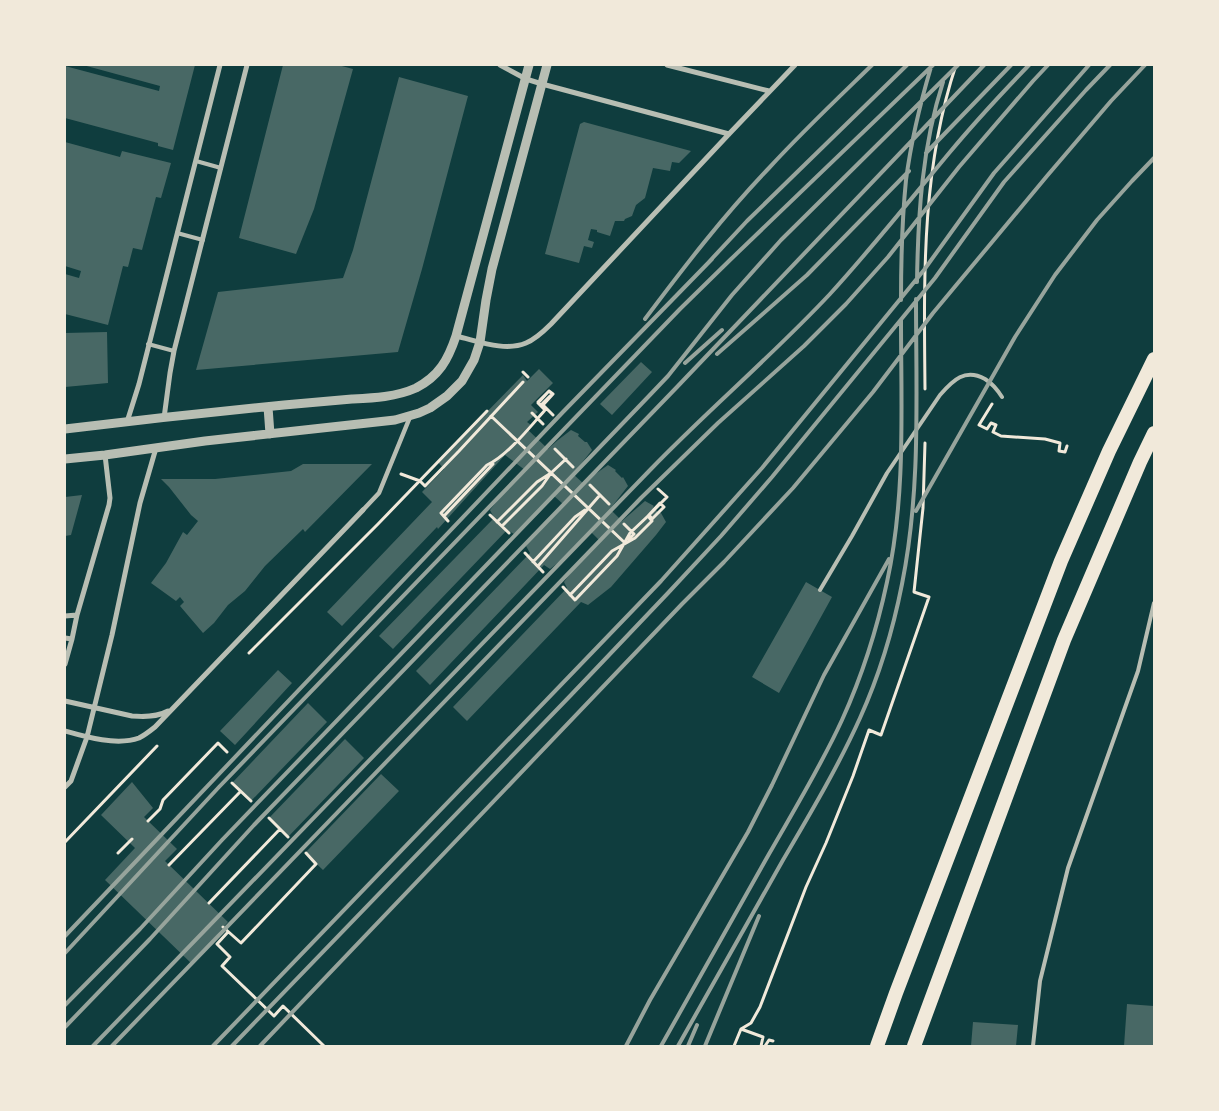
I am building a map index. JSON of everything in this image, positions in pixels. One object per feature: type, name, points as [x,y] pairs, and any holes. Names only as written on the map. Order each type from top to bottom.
[{"type":"highway","points":[[877,1046],[1061,561],[1108,451],[1154,359]]},
{"type":"highway","points":[[914,1046],[1064,640],[1154,433]]},
{"type":"street","points":[[127,422],[139,384],[220,65]]},
{"type":"street","points":[[164,418],[174,351],[246,65]]},
{"type":"street","points":[[500,65],[526,79],[542,84],[728,134]]},
{"type":"street","points":[[65,429],[372,398],[407,391],[431,379],[448,358],[456,336],[529,65]]},
{"type":"street","points":[[65,459],[385,422],[424,411],[439,402],[462,381],[474,360],[480,342],[492,269],[547,65]]},
{"type":"street","points":[[666,65],[691,68],[769,91]]},
{"type":"street","points":[[456,336],[502,346],[515,346],[526,343],[539,335],[794,65]]},
{"type":"street","points":[[490,212],[507,217]]},
{"type":"street","points":[[268,407],[270,434]]},
{"type":"street","points":[[65,732],[121,741],[140,738],[155,727],[379,493],[410,416]]},
{"type":"street","points":[[65,787],[71,780],[88,737],[137,518],[156,447]]},
{"type":"street","points":[[65,664],[109,504],[105,455]]},
{"type":"street","points":[[65,616],[77,615]]},
{"type":"street","points":[[65,638],[72,639]]},
{"type":"street","points":[[65,701],[141,717],[158,715],[171,710]]},
{"type":"lane","points":[[196,161],[221,168]]},
{"type":"lane","points":[[177,233],[203,240]]},
{"type":"lane","points":[[148,344],[174,351]]},
{"type":"lane","points":[[820,590],[887,473],[948,386],[963,376],[975,374],[993,384],[1002,397]]},
{"type":"lane","points":[[1033,1046],[1040,981],[1068,868],[1138,671],[1154,603]]},
{"type":"path","points":[[926,395],[926,231],[934,154],[950,83],[956,65]]},
{"type":"path","points":[[523,372],[528,377]]},
{"type":"path","points":[[388,469],[420,481],[425,486],[524,382]]},
{"type":"path","points":[[448,521],[444,516],[545,410],[538,403],[549,391],[553,394],[543,405],[541,406],[538,402],[549,391],[552,394],[542,404],[547,410],[553,414]]},
{"type":"path","points":[[999,392],[979,425],[987,429],[991,423],[996,425],[993,432],[1001,436],[1045,439],[1060,443],[1059,451],[1065,452],[1067,446]]},
{"type":"path","points":[[245,658],[487,411]]},
{"type":"path","points":[[532,413],[544,424]]},
{"type":"path","points":[[492,416],[625,543]]},
{"type":"path","points":[[734,1046],[741,1029],[750,1023],[760,1008],[806,887],[826,843],[870,730],[881,735],[929,597],[914,592],[923,508],[926,437]]},
{"type":"path","points":[[555,449],[573,467]]},
{"type":"path","points":[[498,522],[537,482],[551,473],[566,459]]},
{"type":"path","points":[[502,526],[542,486],[551,473]]},
{"type":"path","points":[[590,485],[609,504]]},
{"type":"path","points":[[563,587],[575,600],[617,556],[630,533],[660,503],[664,507],[652,519],[649,516],[654,510],[660,504],[667,497],[658,488]]},
{"type":"path","points":[[533,562],[575,517],[600,495]]},
{"type":"path","points":[[538,566],[579,520],[587,508]]},
{"type":"path","points":[[490,515],[509,533]]},
{"type":"path","points":[[570,595],[612,551],[635,538],[652,521],[648,516]]},
{"type":"path","points":[[624,524],[634,534],[625,543]]},
{"type":"path","points":[[525,553],[543,572]]},
{"type":"path","points":[[65,842],[162,741]]},
{"type":"path","points":[[148,821],[160,809],[163,800],[218,743],[227,752]]},
{"type":"path","points":[[232,783],[251,801]]},
{"type":"path","points":[[169,864],[240,792]]},
{"type":"path","points":[[269,818],[288,837]]},
{"type":"path","points":[[209,903],[280,829]]},
{"type":"path","points":[[118,853],[132,839]]},
{"type":"path","points":[[223,927],[241,943],[316,864],[306,853]]},
{"type":"path","points":[[228,932],[217,944],[230,957],[222,966],[274,1016],[283,1006],[324,1046]]},
{"type":"path","points":[[741,1029],[763,1037],[764,1046]]},
{"type":"path","points":[[764,1046],[769,1040],[773,1041]]},
{"type":"building","points":[[83,65],[195,65],[173,150],[158,146],[158,143],[65,118],[65,66],[159,91],[160,86]]},
{"type":"building","points":[[283,65],[338,65],[353,69],[314,209],[296,254],[239,238]]},
{"type":"building","points":[[399,77],[468,96],[398,352],[196,370],[218,292],[343,278],[353,250]]},
{"type":"building","points":[[584,122],[691,151],[679,163],[672,162],[670,171],[653,168],[645,198],[636,205],[632,216],[624,221],[615,221],[610,236],[591,229],[588,240],[594,242],[592,248],[584,246],[579,263],[545,254],[580,124]]},
{"type":"building","points":[[65,142],[120,157],[122,151],[171,163],[161,198],[156,197],[142,250],[133,248],[128,267],[123,266],[108,325],[65,314],[65,274],[79,278],[81,271],[65,266]]},
{"type":"building","points":[[107,332],[108,383],[65,387],[65,333]]},
{"type":"building","points":[[641,362],[652,372],[612,415],[600,404]]},
{"type":"building","points":[[539,369],[553,383],[531,405],[538,412],[527,422],[531,425],[527,429],[548,449],[571,430],[579,434],[578,436],[587,442],[592,450],[573,474],[584,484],[608,465],[623,477],[628,486],[610,509],[622,521],[645,501],[661,513],[666,522],[611,587],[588,605],[581,602],[467,721],[453,707],[567,588],[564,582],[581,558],[600,541],[590,531],[574,550],[550,569],[544,565],[430,685],[416,671],[530,553],[526,546],[544,522],[563,504],[554,496],[537,515],[514,534],[507,530],[393,649],[379,636],[494,518],[490,510],[508,487],[525,470],[505,455],[438,529],[437,527],[342,626],[327,612],[432,502],[422,492],[444,469],[438,462],[523,375],[527,381]]},
{"type":"building","points":[[303,464],[372,464],[305,532],[303,529],[265,566],[245,591],[228,605],[214,623],[203,633],[180,606],[184,602],[180,597],[176,601],[151,583],[166,563],[183,532],[187,535],[198,521],[161,479],[215,479],[291,471]]},
{"type":"building","points":[[82,495],[71,535],[65,536],[65,497]]},
{"type":"building","points":[[806,582],[832,597],[779,693],[752,677]]},
{"type":"building","points":[[278,670],[292,683],[235,745],[220,731]]},
{"type":"building","points":[[308,703],[327,722],[251,801],[232,783]]},
{"type":"building","points":[[345,739],[364,758],[288,837],[269,818]]},
{"type":"building","points":[[381,774],[399,791],[323,870],[305,853]]},
{"type":"building","points":[[132,782],[153,808],[144,817],[177,849],[165,861],[228,922],[192,964],[105,880],[135,848],[101,815]]},
{"type":"building","points":[[1127,1004],[1154,1006],[1154,1046],[1124,1046]]},
{"type":"building","points":[[973,1022],[1018,1025],[1016,1046],[971,1046]]},
{"type":"railway","points":[[645,319],[674,280],[752,186],[872,65]]},
{"type":"railway","points":[[707,264],[747,221],[907,65]]},
{"type":"railway","points":[[65,953],[219,787],[680,309],[933,65]]},
{"type":"railway","points":[[65,1005],[140,929],[222,840],[668,376],[732,295],[781,240],[958,65]]},
{"type":"railway","points":[[65,1027],[150,939],[254,825],[677,387],[984,65]]},
{"type":"railway","points":[[926,153],[1011,65]]},
{"type":"railway","points":[[93,1046],[651,469],[830,294],[969,130],[1029,65]]},
{"type":"railway","points":[[112,1046],[641,498],[718,423],[804,346],[846,304],[888,257],[959,167],[1048,65]]},
{"type":"railway","points":[[213,1046],[661,581],[762,468],[924,270],[994,173],[1089,65]]},
{"type":"railway","points":[[232,1046],[571,695],[721,536],[772,477],[935,278],[1004,182],[1110,65]]},
{"type":"railway","points":[[260,1046],[793,488],[873,392],[933,313],[1047,176],[1111,101],[1145,65]]},
{"type":"railway","points":[[901,300],[906,180],[916,123],[931,67]]},
{"type":"railway","points":[[917,282],[922,181],[930,131],[943,82]]},
{"type":"railway","points":[[916,511],[1015,337],[1055,275],[1097,220],[1154,158]]},
{"type":"railway","points":[[717,354],[807,275],[909,171]]},
{"type":"railway","points":[[65,936],[562,413],[712,259]]},
{"type":"railway","points":[[678,1046],[833,772],[867,702],[885,652],[902,584],[912,513],[917,407],[916,299]]},
{"type":"railway","points":[[661,1046],[825,754],[842,720],[868,652],[887,582],[897,517],[902,418],[901,320]]},
{"type":"railway","points":[[685,363],[722,330]]},
{"type":"railway","points":[[626,1046],[650,1000],[748,832],[824,675],[889,559]]},
{"type":"railway","points":[[705,1046],[759,916]]},
{"type":"railway","points":[[688,1046],[697,1025]]}]
